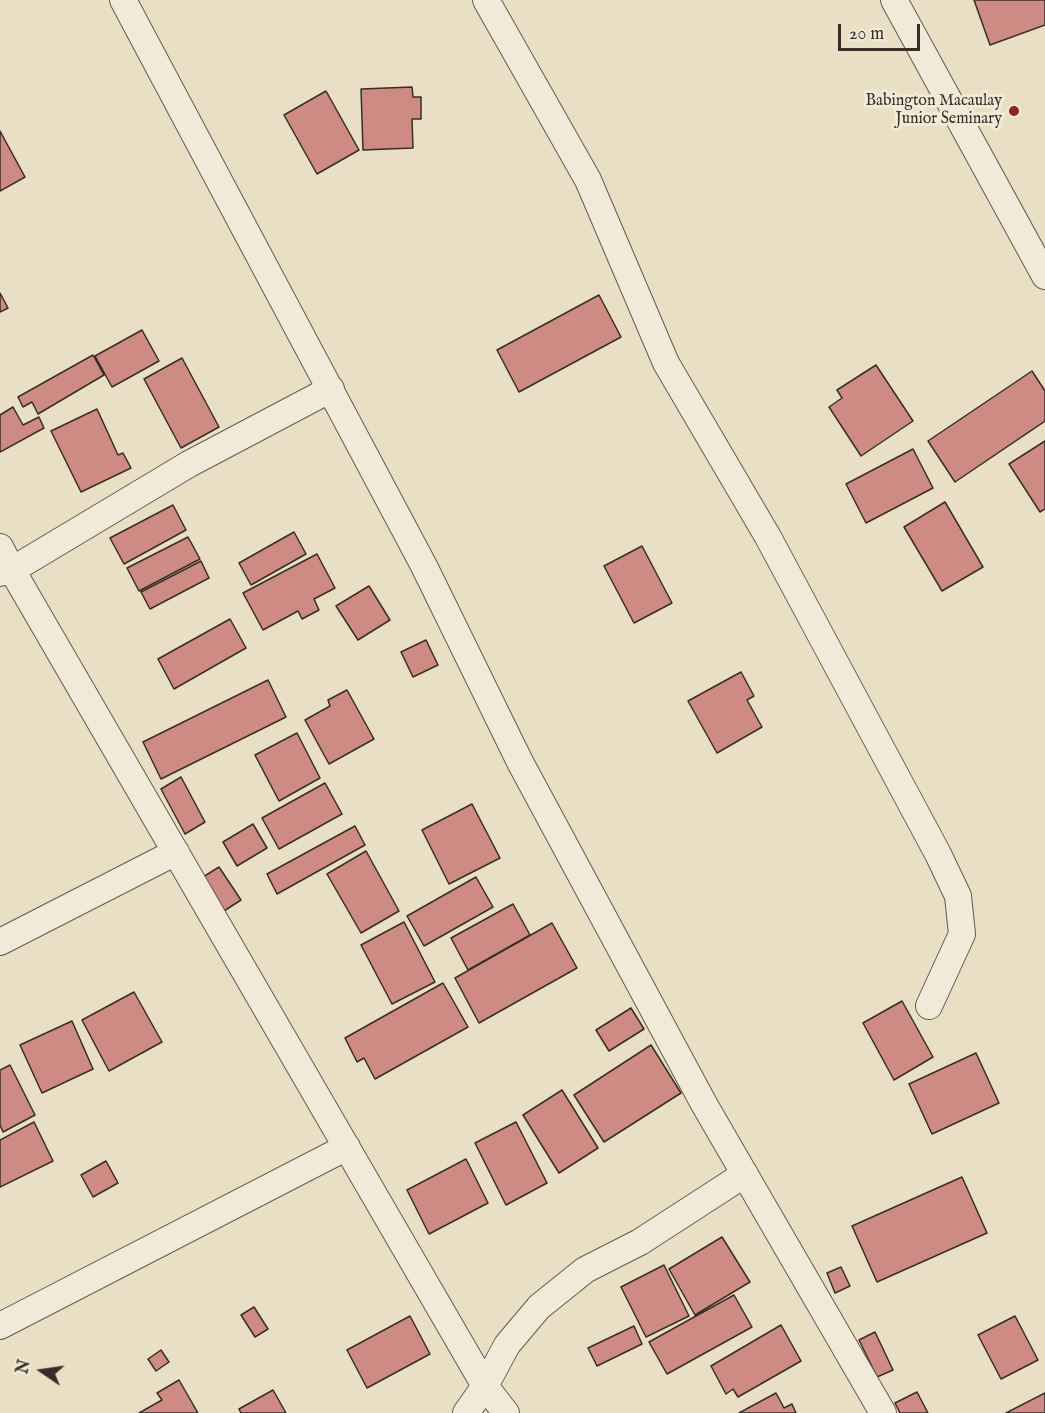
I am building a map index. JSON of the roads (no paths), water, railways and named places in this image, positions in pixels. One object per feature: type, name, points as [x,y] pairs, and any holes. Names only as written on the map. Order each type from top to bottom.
[{"type":"street","points":[[123,0],[424,566],[520,762],[704,1104],[883,1413]]},
{"type":"street","points":[[486,0],[588,180],[666,363],[768,537],[938,854],[958,896],[962,934],[929,1006]]},
{"type":"street","points":[[894,0],[1045,276]]},
{"type":"street","points":[[6,571],[189,464],[331,389]]},
{"type":"street","points":[[0,547],[6,571],[176,852],[486,1386],[506,1413]]},
{"type":"street","points":[[0,942],[176,852]]},
{"type":"street","points":[[0,1326],[346,1147]]},
{"type":"street","points":[[466,1413],[486,1386],[507,1345],[539,1307],[585,1270],[640,1242],[745,1174]]},
{"type":"place","name":"Babington Macaulay Junior Seminary","points":[[1014,111]]}]
